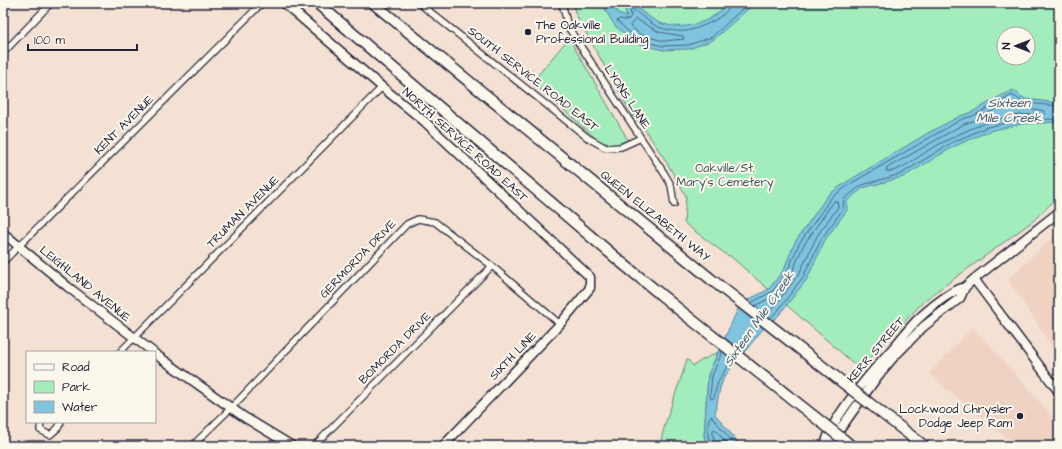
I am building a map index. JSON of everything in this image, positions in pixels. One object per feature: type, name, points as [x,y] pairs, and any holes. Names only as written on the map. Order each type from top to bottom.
[{"type":"highway","points":[[317,3],[622,263],[848,444]]},
{"type":"highway","name":"QUEEN ELIZABETH WAY","points":[[373,3],[712,280],[924,446]]},
{"type":"street","points":[[3,54],[51,3]]},
{"type":"street","name":"KENT AVENUE","points":[[3,262],[262,3]]},
{"type":"street","name":"NORTH SERVICE ROAD EAST","points":[[284,3],[424,121],[590,277]]},
{"type":"street","name":"SOUTH SERVICE ROAD EAST","points":[[419,3],[588,138],[606,148],[621,147],[640,138]]},
{"type":"street","name":"LYONS LANE","points":[[562,3],[568,27],[671,185],[674,204]]},
{"type":"street","name":"TRUMAN AVENUE","points":[[121,351],[382,87]]},
{"type":"street","name":"KERR STREET","points":[[832,446],[836,435],[877,376],[923,327],[960,298],[965,287],[974,279],[1059,212]]},
{"type":"street","name":"GERMORDA DRIVE","points":[[192,446],[232,407],[407,224],[418,220],[435,222],[492,266],[560,324]]},
{"type":"street","name":"LEIGHLAND AVENUE","points":[[3,233],[68,288],[151,351]]},
{"type":"street","name":"BOMORDA DRIVE","points":[[314,446],[492,266]]},
{"type":"street","name":"SIXTH LINE","points":[[443,446],[560,324],[590,288],[590,277]]},
{"type":"street","points":[[974,279],[1059,392]]},
{"type":"street","name":"KERR STREET","points":[[825,446],[832,427],[845,407],[871,373],[901,338],[918,319],[939,302],[957,289],[965,287]]},
{"type":"street","name":"LEIGHLAND AVENUE","points":[[156,354],[244,417],[292,446]]},
{"type":"street","points":[[41,423],[40,430],[50,434],[58,428],[60,423]]},
{"type":"shaded area","points":[[1059,231],[1059,357],[1008,280]]},
{"type":"shaded area","points":[[973,327],[1052,416],[1059,420],[1059,446],[1016,446],[929,374]]},
{"type":"green space","name":"Oakville/St. Mary's Cemetery","points":[[573,3],[1059,3],[1059,196],[1033,221],[925,300],[860,369],[729,255],[728,256],[684,223],[686,196],[664,158],[645,130],[646,129],[633,117],[575,13]]},
{"type":"green space","points":[[569,38],[628,140],[615,145],[600,142],[532,82]]},
{"type":"green space","points":[[718,352],[708,375],[704,436],[708,446],[660,446],[665,424],[687,359],[693,366]]},
{"type":"water","points":[[603,3],[618,3],[617,12],[627,17],[623,3],[633,3],[634,6],[659,23],[672,26],[681,26],[707,20],[722,10],[728,3],[755,3],[713,40],[689,49],[663,50],[636,43],[615,26],[603,6]]},
{"type":"water","name":"Sixteen Mile Creek","points":[[1013,90],[1025,99],[1059,103],[1059,122],[1021,124],[989,131],[953,147],[903,177],[863,188],[847,201],[847,210],[825,240],[807,279],[779,315],[763,329],[724,377],[720,388],[715,414],[741,446],[708,446],[704,436],[708,375],[740,304],[769,289],[784,269],[795,242],[828,195],[848,181],[928,133]]},
{"type":"place","name":"The Oakville Professional Building","points":[[528,32]]},
{"type":"place","name":"Lockwood Chrysler Dodge Jeep Ram","points":[[1020,416]]}]
